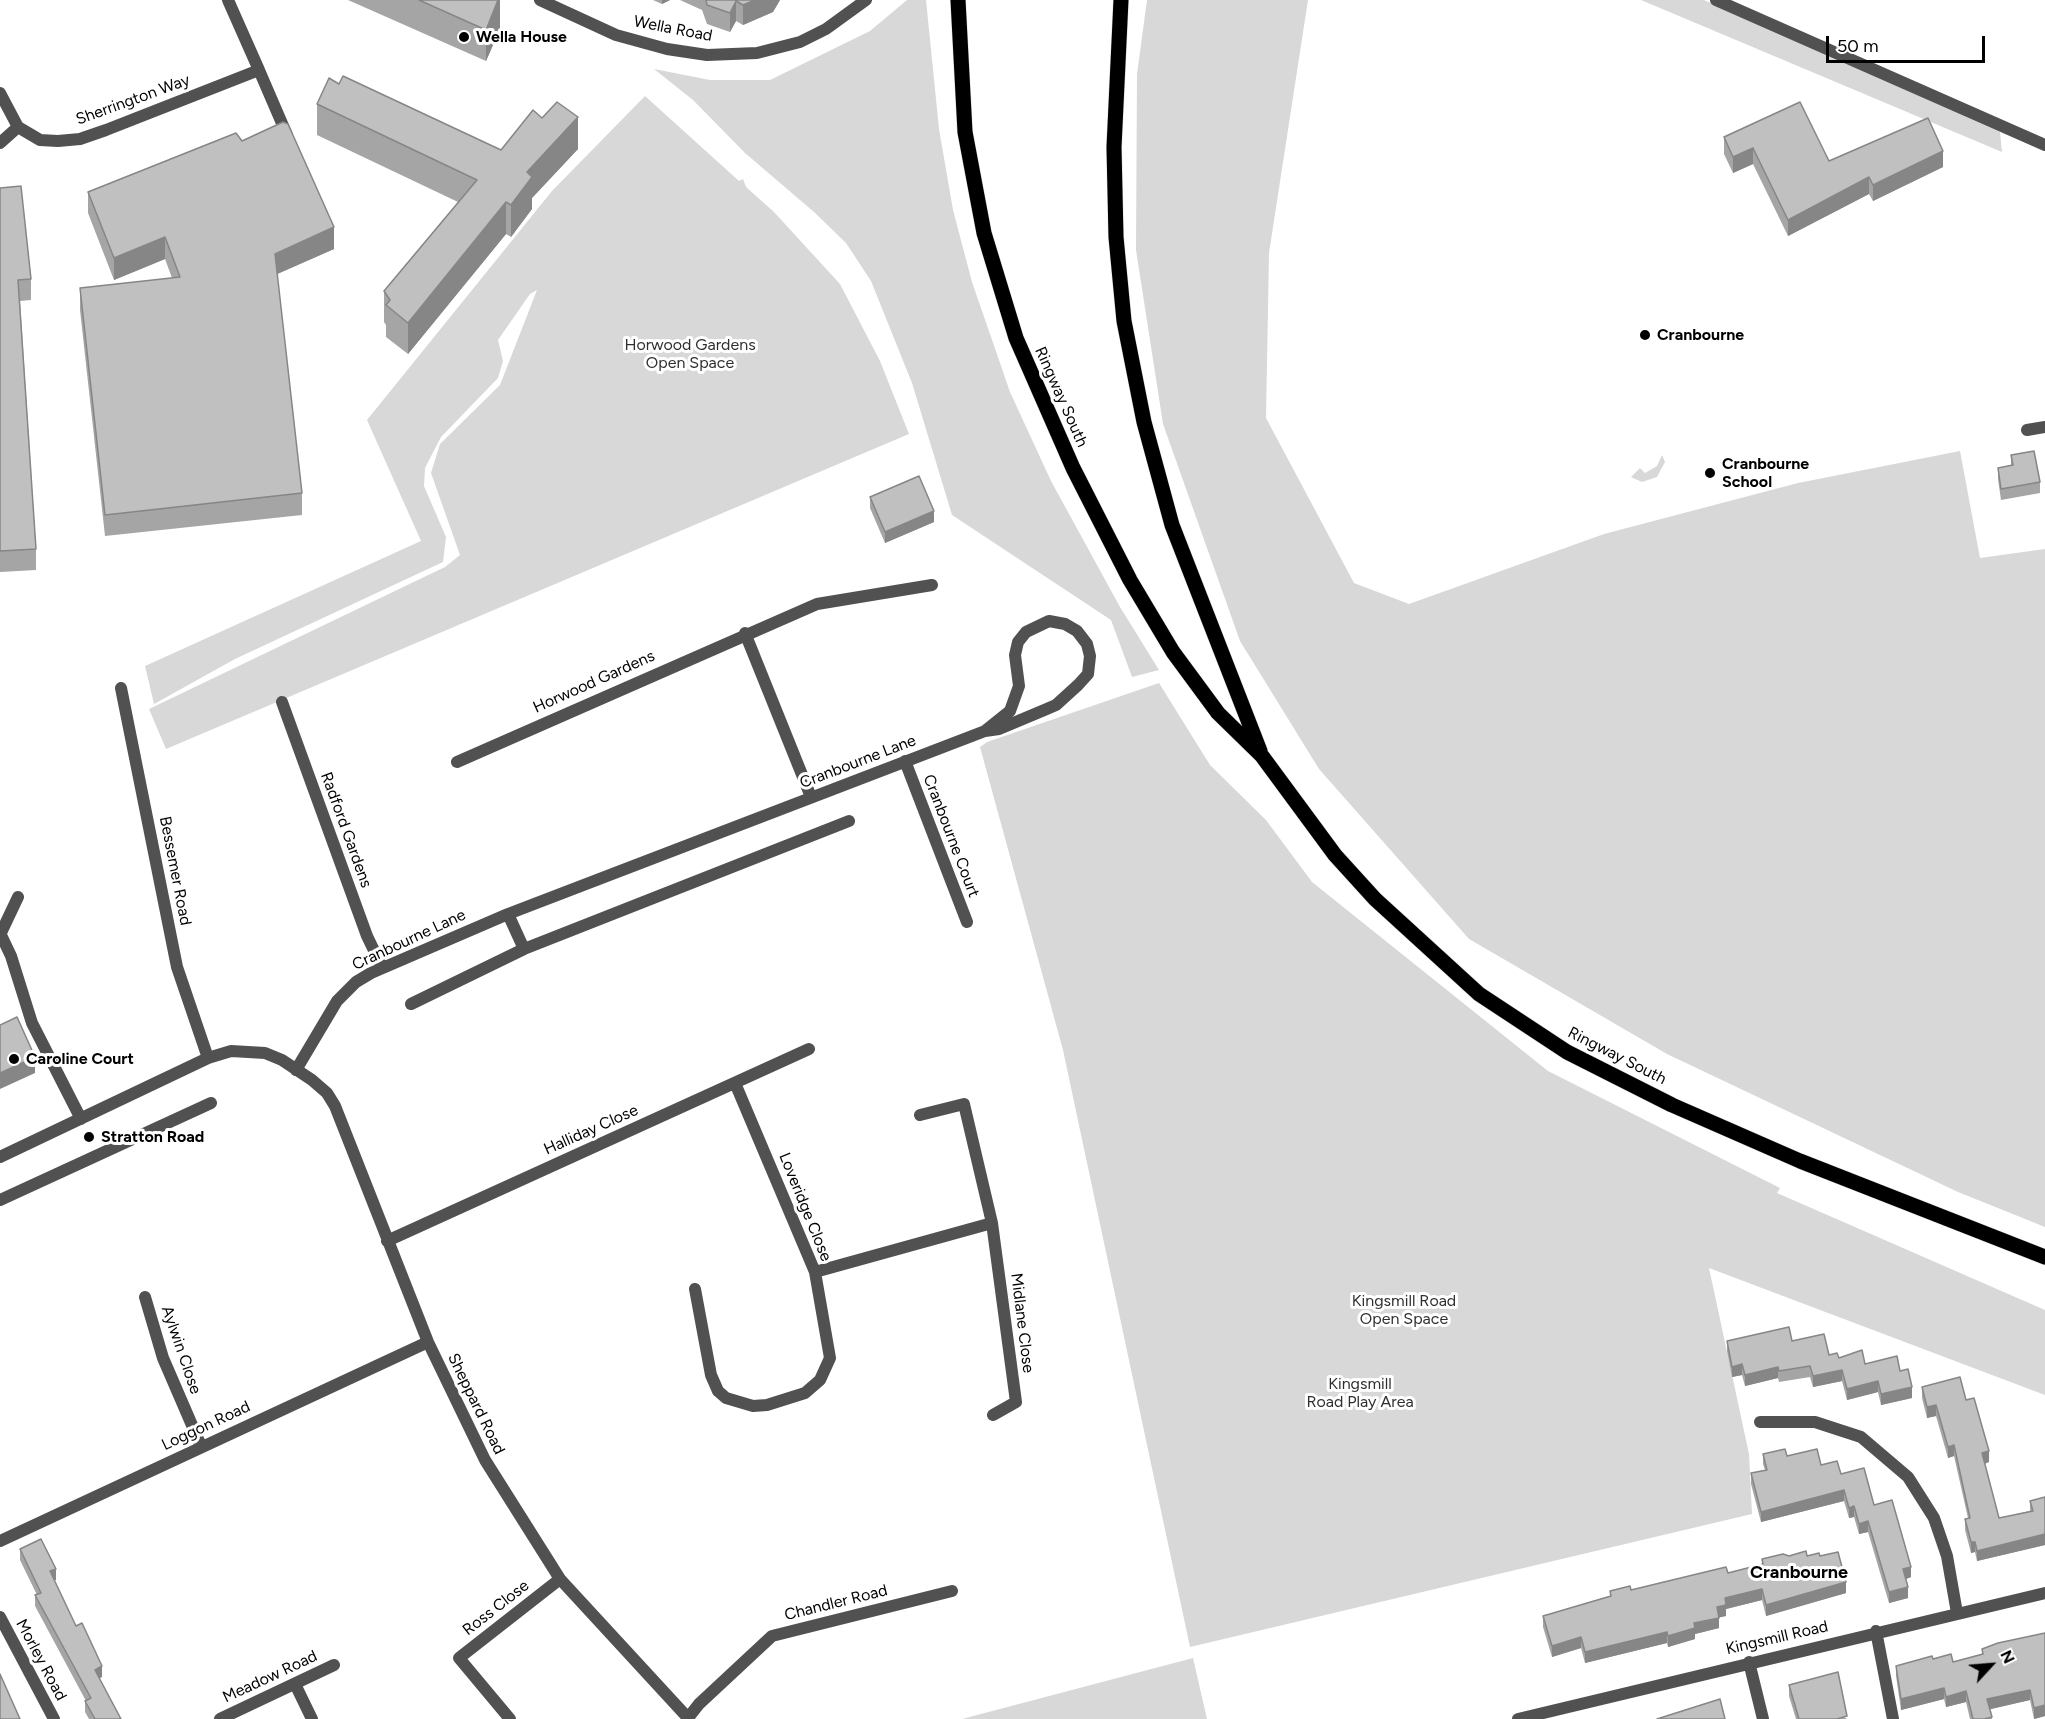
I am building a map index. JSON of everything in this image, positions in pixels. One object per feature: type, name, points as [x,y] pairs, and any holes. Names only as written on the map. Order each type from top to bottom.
[{"type":"main road","name":"Ringway South","points":[[958,0],[965,132],[984,233],[1016,338],[1073,468],[1130,580],[1173,652],[1218,712],[1262,756],[1335,855],[1375,899],[1479,994],[1567,1052],[1672,1105],[1800,1161],[2045,1257]]},
{"type":"main road","name":"Ringway South","points":[[1121,0],[1114,147],[1116,237],[1124,321],[1144,422],[1172,525],[1262,756]]},
{"type":"street","points":[[228,0],[288,137]]},
{"type":"street","name":"Wella Road","points":[[540,0],[616,34],[667,49],[707,55],[757,53],[800,42],[826,29],[866,0]]},
{"type":"street","points":[[1716,0],[2045,145]]},
{"type":"street","name":"Sherrington Way","points":[[18,127],[40,140],[80,139],[259,70]]},
{"type":"street","points":[[0,93],[18,127],[0,143]]},
{"type":"street","points":[[2027,430],[2045,427]]},
{"type":"street","name":"Horwood Gardens","points":[[457,762],[745,633],[817,604],[932,585]]},
{"type":"street","name":"Cranbourne Lane","points":[[296,1070],[337,1001],[356,982],[382,967],[508,914],[905,761],[985,731],[999,729],[1056,705],[1088,674],[1090,656],[1087,644],[1077,631],[1065,624],[1049,621],[1026,632],[1018,642],[1015,655],[1019,686],[1010,711],[985,731]]},
{"type":"street","points":[[745,633],[812,797]]},
{"type":"street","name":"Bessemer Road","points":[[121,688],[177,967],[208,1058]]},
{"type":"street","name":"Radford Gardens","points":[[282,702],[367,936],[382,967]]},
{"type":"street","name":"Cranbourne Court","points":[[905,761],[967,922]]},
{"type":"street","points":[[411,1004],[524,949],[849,821]]},
{"type":"street","points":[[18,897],[0,935],[11,956],[32,1023],[81,1119]]},
{"type":"street","points":[[508,914],[524,949]]},
{"type":"street","name":"Halliday Close","points":[[387,1241],[809,1049]]},
{"type":"street","points":[[0,1157],[208,1058],[231,1051],[265,1053],[296,1070]]},
{"type":"street","name":"Sheppard Road","points":[[296,1070],[327,1093],[335,1106],[428,1342],[484,1460],[560,1579],[688,1719]]},
{"type":"street","name":"Loveridge Close","points":[[695,1288],[711,1375],[718,1391],[734,1402],[753,1406],[767,1405],[805,1393],[820,1380],[827,1369],[828,1341],[814,1272],[735,1083]]},
{"type":"street","points":[[0,1200],[211,1103]]},
{"type":"street","name":"Midlane Close","points":[[920,1115],[964,1104],[993,1223],[1016,1402],[993,1415]]},
{"type":"street","points":[[814,1272],[993,1223]]},
{"type":"street","name":"Aylwin Close","points":[[145,1297],[163,1358],[201,1446]]},
{"type":"street","name":"Loggon Road","points":[[0,1541],[428,1342]]},
{"type":"street","points":[[1760,1422],[1815,1422],[1861,1437],[1908,1477],[1934,1518],[1947,1556],[1957,1613]]},
{"type":"street","name":"Ross Close","points":[[510,1719],[459,1658],[560,1579]]},
{"type":"street","name":"Chandler Road","points":[[688,1719],[699,1704],[772,1636],[952,1591]]},
{"type":"street","name":"Kingsmill Road","points":[[1518,1719],[1876,1631],[2045,1593]]},
{"type":"street","name":"Morley Road","points":[[0,1617],[54,1719]]},
{"type":"street","points":[[1876,1631],[1893,1719]]},
{"type":"street","points":[[1749,1662],[1763,1719]]},
{"type":"street","name":"Meadow Road","points":[[220,1719],[334,1665]]},
{"type":"street","points":[[295,1684],[312,1719]]},
{"type":"green space","points":[[907,0],[926,0],[939,129],[953,210],[972,282],[1010,392],[1051,481],[1120,607],[1159,670],[1132,677],[1111,620],[952,515],[912,383],[871,281],[846,243],[814,212],[745,153],[693,100],[654,69],[710,80],[770,80],[870,31]]},
{"type":"green space","points":[[1147,0],[1308,0],[1269,253],[1266,418],[1354,583],[1409,604],[1604,534],[1798,483],[1960,451],[1980,558],[2045,549],[2045,1227],[1958,1192],[1667,1054],[1469,939],[1319,769],[1240,641],[1163,424],[1136,250],[1137,74]]},
{"type":"green space","points":[[1641,0],[1704,0],[2000,132],[2002,152]]},
{"type":"green space","name":"Horwood Gardens Open Space","points":[[645,96],[739,181],[743,179],[746,187],[774,212],[840,284],[880,361],[909,434],[166,749],[149,709],[445,567],[460,555],[431,473],[440,444],[500,385],[537,290],[530,294],[498,340],[503,361],[498,378],[441,437],[425,468],[424,486],[446,537],[443,562],[235,659],[154,704],[145,666],[421,541],[367,420],[552,191]]},
{"type":"green space","points":[[1662,455],[1665,462],[1657,477],[1642,482],[1631,477],[1640,468],[1645,473],[1657,466]]},
{"type":"green space","name":"Kingsmill Road Open Space","points":[[1159,683],[1210,765],[1266,820],[1312,882],[1548,1071],[1780,1188],[1777,1193],[2045,1310],[2045,1395],[1709,1268],[1749,1454],[1752,1514],[1190,1647],[1063,1050],[980,747],[987,742]]},
{"type":"green space","points":[[1193,1658],[1207,1719],[962,1719]]},
{"type":"building","points":[[419,0],[498,0],[486,30]]},
{"type":"building","points":[[706,0],[755,0],[743,5],[736,1],[730,13],[707,5]]},
{"type":"building","points":[[343,76],[501,150],[533,110],[542,118],[557,102],[578,117],[527,172],[532,177],[511,205],[506,202],[408,323],[386,305],[390,300],[384,291],[477,180],[317,104],[329,78],[339,84]]},
{"type":"building","points":[[1800,102],[1829,161],[1928,118],[1943,151],[1873,185],[1869,177],[1788,220],[1753,148],[1733,157],[1724,137]]},
{"type":"building","points":[[283,122],[288,124],[334,227],[275,254],[302,493],[105,515],[80,288],[180,277],[165,237],[114,258],[88,192],[236,133],[242,141]]},
{"type":"building","points":[[21,186],[31,279],[18,280],[36,549],[0,551],[0,188]]},
{"type":"building","points":[[2034,451],[2040,482],[2001,489],[1998,468],[2013,465],[2011,455]]},
{"type":"building","points":[[919,476],[934,511],[885,532],[870,497]]},
{"type":"building","name":"Caroline Court","points":[[17,1017],[35,1057],[0,1073],[0,1025]]},
{"type":"building","points":[[1789,1327],[1792,1341],[1824,1334],[1829,1355],[1837,1353],[1839,1358],[1862,1350],[1865,1364],[1897,1356],[1900,1371],[1908,1369],[1912,1387],[1881,1394],[1878,1381],[1847,1389],[1842,1370],[1813,1376],[1810,1366],[1779,1371],[1778,1367],[1745,1375],[1742,1364],[1732,1367],[1727,1341]]},
{"type":"building","points":[[1960,1377],[1966,1400],[1974,1398],[1989,1451],[1982,1453],[1999,1518],[2033,1511],[2030,1501],[2045,1497],[2045,1534],[1977,1551],[1975,1542],[1971,1542],[1965,1519],[1970,1518],[1954,1445],[1948,1447],[1936,1405],[1927,1407],[1922,1387]]},
{"type":"building","points":[[1785,1449],[1787,1456],[1817,1449],[1821,1465],[1837,1461],[1841,1474],[1864,1468],[1874,1505],[1892,1500],[1911,1567],[1903,1569],[1908,1587],[1889,1592],[1868,1521],[1859,1524],[1854,1506],[1849,1508],[1844,1490],[1761,1512],[1751,1473],[1767,1470],[1763,1454]]},
{"type":"building","points":[[41,1539],[56,1569],[50,1571],[76,1626],[82,1623],[102,1666],[95,1670],[121,1719],[95,1719],[85,1701],[91,1698],[35,1595],[41,1593],[20,1549]]},
{"type":"building","points":[[1806,1551],[1807,1556],[1838,1552],[1846,1582],[1766,1605],[1762,1589],[1725,1598],[1726,1605],[1717,1607],[1719,1618],[1694,1623],[1695,1628],[1668,1636],[1667,1632],[1585,1652],[1581,1637],[1552,1646],[1543,1616],[1611,1596],[1610,1591],[1630,1586],[1631,1590],[1726,1567],[1728,1573],[1763,1564],[1762,1559],[1783,1554],[1789,1556]]},
{"type":"building","points":[[2045,1633],[2045,1705],[2034,1708],[2030,1690],[1987,1699],[1992,1717],[1973,1719],[1966,1691],[1946,1697],[1944,1688],[1901,1699],[1896,1666],[1932,1656],[1933,1659],[1951,1654],[1953,1662],[1983,1654],[1982,1649],[1998,1643]]},
{"type":"building","points":[[1838,1672],[1847,1716],[1837,1719],[1799,1719],[1789,1685]]},
{"type":"building","points":[[0,1674],[20,1719],[0,1719]]},
{"type":"building","points":[[1720,1699],[1725,1719],[1657,1719]]},
{"type":"place","name":"Wella House","points":[[464,37]]},
{"type":"place","name":"Cranbourne","points":[[1645,335]]},
{"type":"place","name":"Cranbourne School","points":[[1710,473]]},
{"type":"place","name":"Caroline Court","points":[[14,1059]]},
{"type":"place","name":"Stratton Road","points":[[89,1137]]},
{"type":"district","name":"Cranbourne","points":[[1799,1573]]},
{"type":"park label","name":"Kingsmill Road Play Area","points":[[1360,1393]]}]
